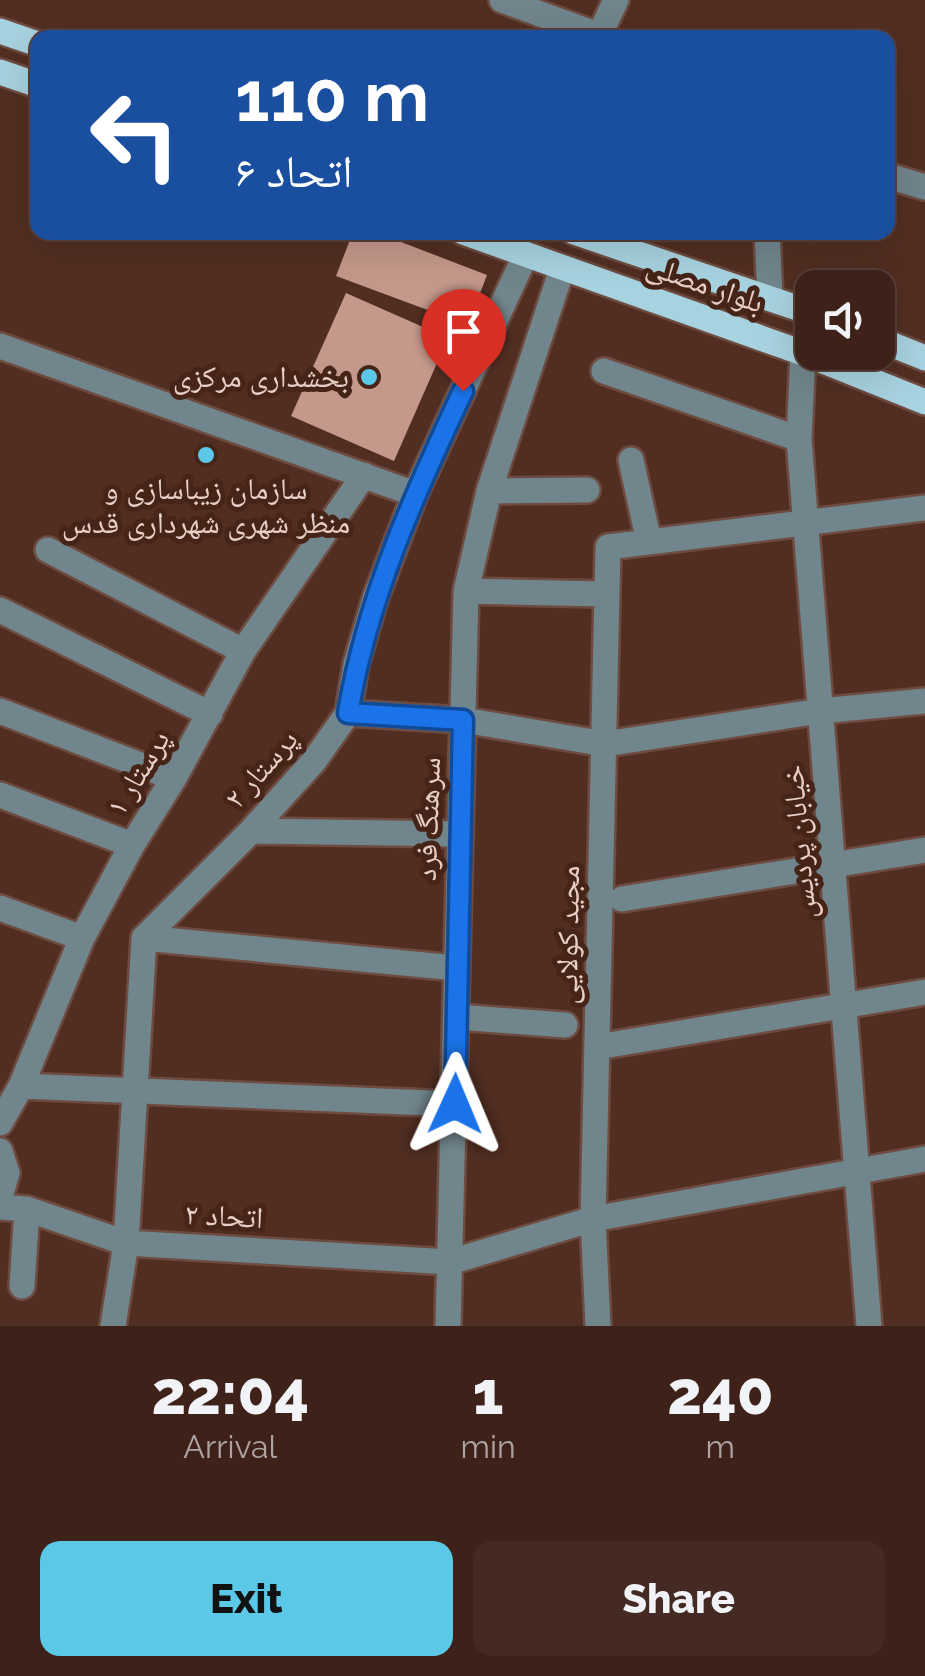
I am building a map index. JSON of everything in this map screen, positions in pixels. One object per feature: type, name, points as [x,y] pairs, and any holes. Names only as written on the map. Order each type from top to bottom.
[{"type":"main road","points":[[0,31],[30,41]]},
{"type":"main road","points":[[0,72],[30,82]]},
{"type":"main road","name":"بلوار مصلی","points":[[598,240],[795,307]]},
{"type":"main road","name":"بلوار مصلی","points":[[528,244],[562,268],[795,350]]},
{"type":"main road","points":[[895,346],[925,358]]},
{"type":"main road","name":"بلوار مصلی","points":[[845,370],[925,402]]},
{"type":"street","points":[[502,0],[582,30]]},
{"type":"street","points":[[601,30],[616,0]]},
{"type":"street","points":[[895,178],[925,187]]},
{"type":"street","points":[[767,240],[770,296]]},
{"type":"street","name":"پرستار ۲","points":[[144,938],[251,831],[314,760],[348,713],[370,616],[415,494],[528,244]]},
{"type":"street","name":"سرهنگ فرد","points":[[448,1326],[466,591],[489,491],[562,268]]},
{"type":"street","points":[[0,346],[415,494]]},
{"type":"street","name":"خیابان پردیس","points":[[802,370],[799,439],[869,1326]]},
{"type":"street","points":[[604,371],[799,439]]},
{"type":"street","points":[[631,460],[650,542],[925,508]]},
{"type":"street","name":"پرستار ۱","points":[[0,1123],[21,1086],[82,938],[132,844],[174,778],[243,651],[364,475]]},
{"type":"street","points":[[489,491],[587,490]]},
{"type":"street","name":"مجید کولایی","points":[[598,1326],[593,1219],[605,744],[604,594],[608,546],[650,542]]},
{"type":"street","points":[[48,550],[243,651]]},
{"type":"street","points":[[466,591],[604,594]]},
{"type":"street","points":[[0,610],[210,714]]},
{"type":"street","points":[[348,713],[463,720],[605,744],[820,711],[925,701]]},
{"type":"street","points":[[0,711],[174,778]]},
{"type":"street","points":[[0,796],[132,844]]},
{"type":"street","points":[[251,831],[460,834]]},
{"type":"street","points":[[622,899],[925,850]]},
{"type":"street","points":[[0,908],[82,938]]},
{"type":"street","points":[[113,1326],[126,1243],[144,938],[456,968]]},
{"type":"street","points":[[598,1048],[925,992]]},
{"type":"street","points":[[457,1017],[565,1025]]},
{"type":"street","points":[[21,1086],[455,1104]]},
{"type":"street","points":[[0,1151],[8,1173],[0,1196]]},
{"type":"street","points":[[450,1262],[593,1219],[925,1159]]},
{"type":"street","name":"اتحاد ۲","points":[[0,1207],[27,1209],[126,1243],[450,1262]]},
{"type":"street","points":[[22,1286],[27,1209]]},
{"type":"building","points":[[350,240],[396,240],[487,275],[468,325],[336,276]]},
{"type":"building","name":"بخشداری مرکزی","points":[[346,293],[448,338],[394,461],[291,416]]},
{"type":"place","name":"بخشداری مرکزی","points":[[369,377]]},
{"type":"place","name":"سازمان زیباسازی و منظر شهری شهرداری قدس","points":[[206,455]]},
{"type":"route","points":[[455,1104],[463,720],[348,713],[356,664],[376,599],[415,494],[463,391]]}]
